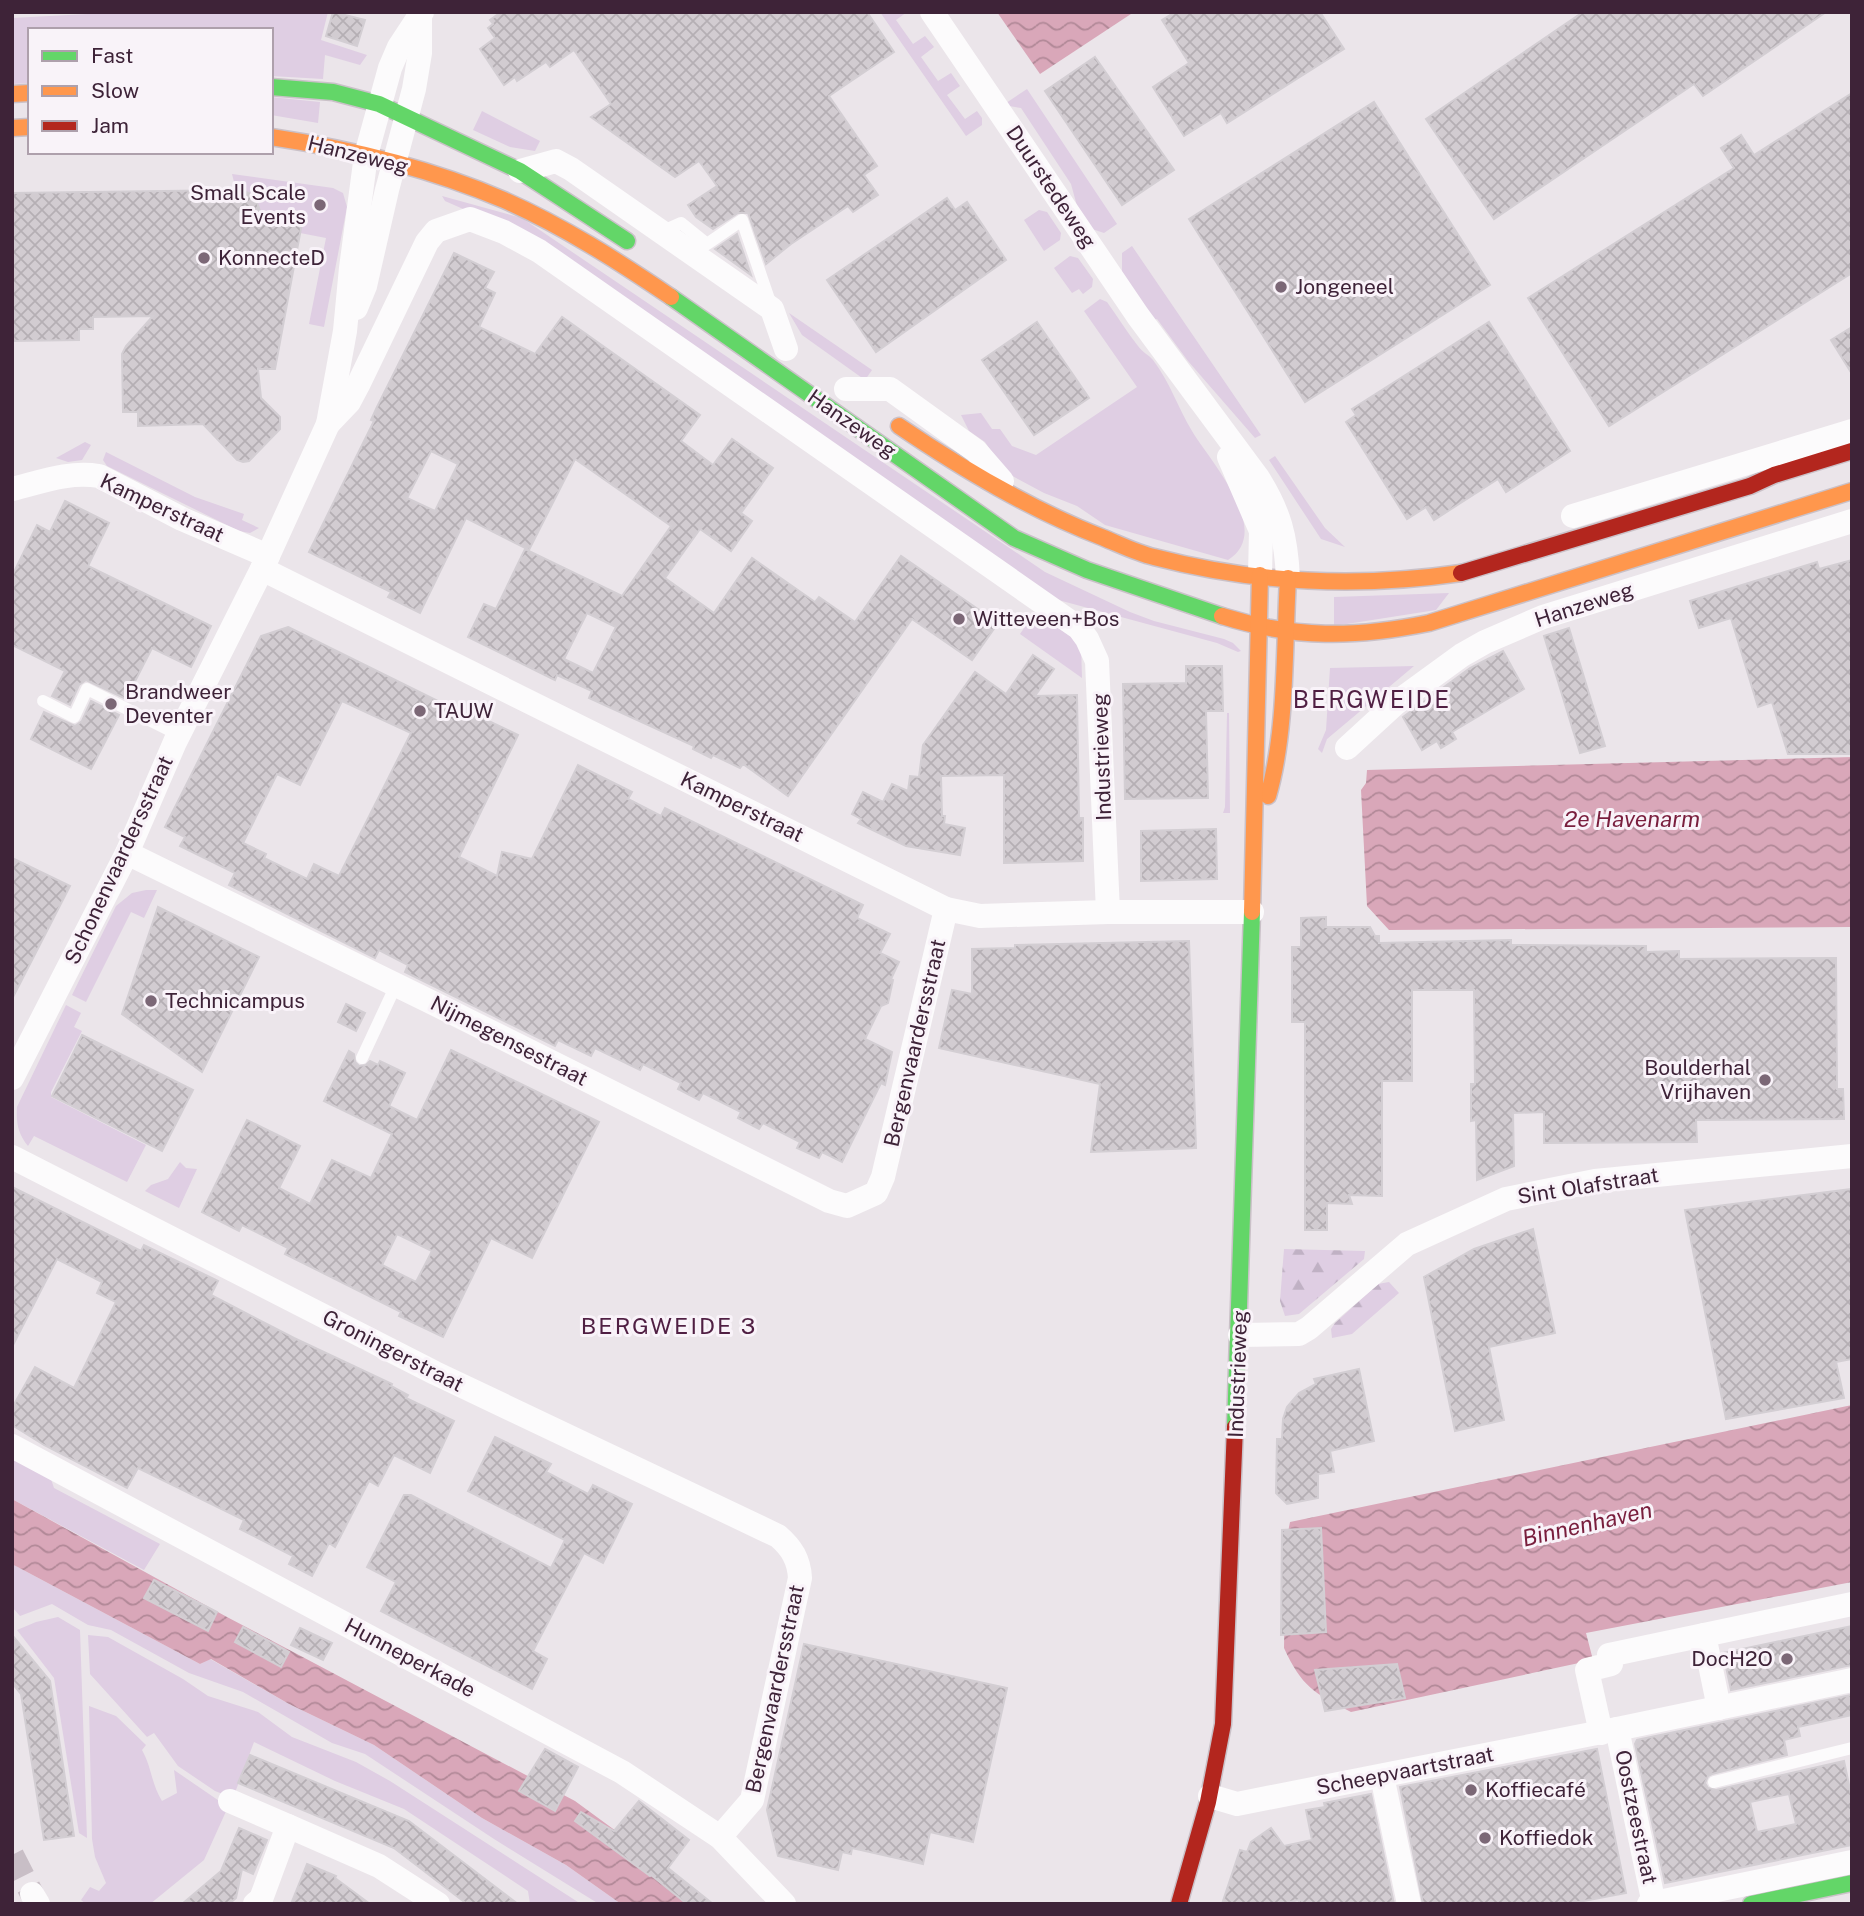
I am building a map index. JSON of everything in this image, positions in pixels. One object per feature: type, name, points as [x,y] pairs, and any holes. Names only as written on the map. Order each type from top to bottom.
[{"type":"main road","points":[[273,87],[333,92],[379,104],[520,172],[636,247]]},
{"type":"main road","name":"Hanzeweg","points":[[273,137],[323,144],[366,155],[440,176],[507,201],[620,264],[1014,538],[1060,561],[1118,583],[1260,627],[1323,635],[1369,634],[1413,626],[1852,491]]},
{"type":"main road","points":[[764,332],[791,352]]},
{"type":"main road","name":"Hanzeweg","points":[[841,386],[868,405]]},
{"type":"main road","name":"Hanzeweg","points":[[891,420],[963,469],[1019,500],[1085,531],[1152,557],[1223,571],[1340,583],[1406,581],[1463,573],[1750,486],[1774,475],[1852,451]]},
{"type":"main road","name":"Industrieweg","points":[[1178,1904],[1210,1796],[1224,1718],[1240,1335],[1260,575]]},
{"type":"main road","name":"Industrieweg","points":[[1255,839],[1278,758],[1288,578]]},
{"type":"main road","points":[[1751,1904],[1852,1883]]},
{"type":"street","name":"Duurstedeweg","points":[[932,12],[1138,316],[1221,426],[1272,500],[1287,546],[1288,578]]},
{"type":"street","name":"Schonenvaardersstraat","points":[[12,1078],[127,853],[179,735],[265,563],[328,424],[345,331],[366,155],[379,104],[399,47],[421,15]]},
{"type":"street","name":"Schonenvaardersstraat","points":[[345,331],[365,286],[406,116],[420,53],[421,15]]},
{"type":"street","points":[[520,172],[556,161],[663,230],[772,309],[791,352]]},
{"type":"street","name":"Hanzeweg","points":[[328,424],[349,402],[427,242],[436,231],[470,219],[539,251],[1061,615]]},
{"type":"street","name":"Duurstedeweg","points":[[1170,361],[1233,465],[1251,504],[1261,531],[1260,575]]},
{"type":"street","name":"Hanzeweg","points":[[841,386],[890,389],[976,451],[1019,500]]},
{"type":"street","points":[[1573,516],[1852,431]]},
{"type":"street","name":"Kamperstraat","points":[[12,489],[72,474],[99,476],[946,909],[980,916],[1108,912],[1252,912]]},
{"type":"street","name":"Hanzeweg","points":[[1347,748],[1396,703],[1462,654],[1485,642],[1555,613],[1852,521]]},
{"type":"street","name":"Hanzeweg","points":[[1453,615],[1450,606],[1456,595],[1497,564]]},
{"type":"street","name":"Industrieweg","points":[[1061,615],[1079,628],[1097,661],[1108,912]]},
{"type":"street","name":"Nijmegensestraat","points":[[127,853],[830,1201],[847,1206],[862,1201],[876,1193],[883,1177]]},
{"type":"street","name":"Bergenvaardersstraat","points":[[883,1177],[946,909]]},
{"type":"street","name":"Sint Olafstraat","points":[[1240,1335],[1299,1334],[1310,1328],[1407,1244],[1506,1199],[1595,1181],[1852,1156]]},
{"type":"street","name":"Groningerstraat","points":[[12,1157],[435,1373],[778,1536]]},
{"type":"street","name":"Hunneperkade","points":[[12,1446],[622,1772],[719,1836],[784,1904]]},
{"type":"street","name":"Bergenvaardersstraat","points":[[719,1836],[752,1800],[800,1578],[797,1560],[778,1536]]},
{"type":"street","points":[[1609,1731],[1587,1670],[1611,1664],[1609,1655],[1852,1604]]},
{"type":"street","points":[[1703,1635],[1719,1708]]},
{"type":"street","name":"Scheepvaartstraat","points":[[1210,1796],[1237,1804],[1852,1680]]},
{"type":"street","name":"Oostzeestraat","points":[[1609,1731],[1652,1903]]},
{"type":"street","points":[[1382,1776],[1409,1904]]},
{"type":"street","points":[[230,1801],[379,1867],[438,1904]]},
{"type":"street","points":[[255,1904],[261,1899],[288,1826]]},
{"type":"street","points":[[1652,1903],[1852,1862]]},
{"type":"lane","points":[[663,230],[681,223],[707,244],[742,220],[772,309]]},
{"type":"lane","points":[[43,701],[74,717],[86,689],[179,735]]},
{"type":"lane","points":[[362,1058],[396,985]]},
{"type":"lane","points":[[1714,1782],[1852,1748]]},
{"type":"green space","points":[[125,12],[328,12],[321,40],[367,55],[360,65],[325,55],[323,79],[273,76],[273,28],[28,28],[28,83],[12,84],[12,18]]},
{"type":"green space","points":[[880,12],[907,12],[896,20],[913,44],[925,36],[934,47],[921,57],[938,81],[951,73],[960,86],[947,95],[965,119],[977,111],[982,118],[982,125],[966,136]]},
{"type":"green space","points":[[1027,89],[1117,224],[1104,233],[1092,229],[1077,206],[1071,184],[1021,108],[1006,103]]},
{"type":"green space","points":[[273,97],[320,102],[318,123],[273,115]]},
{"type":"green space","points":[[482,111],[540,141],[535,151],[510,147],[473,130]]},
{"type":"green space","points":[[232,174],[333,188],[343,193],[347,207],[324,327],[309,324],[326,238],[300,233],[260,216],[257,202],[251,195],[237,190],[237,182],[234,182]]},
{"type":"green space","points":[[442,196],[522,218],[1045,572],[1130,612],[1224,639],[1241,651],[1051,598],[470,212],[445,201]]},
{"type":"green space","points":[[1039,210],[1047,212],[1061,233],[1060,240],[1044,251],[1024,220]]},
{"type":"green space","points":[[1132,246],[1261,435],[1255,438],[1188,361],[1157,319],[1154,320],[1122,274],[1122,253]]},
{"type":"green space","points":[[1070,256],[1078,258],[1093,279],[1092,287],[1083,294],[1079,289],[1072,293],[1054,268]]},
{"type":"green space","points":[[1100,299],[1107,302],[1140,348],[1159,368],[1192,431],[1234,495],[1242,514],[1245,532],[1241,547],[1228,560],[1105,525],[1077,506],[1044,493],[1005,472],[985,442],[969,431],[961,415],[981,413],[992,429],[1000,429],[1012,446],[1036,455],[1137,387],[1084,311]]},
{"type":"green space","points":[[789,313],[872,370],[865,380],[802,335]]},
{"type":"green space","points":[[85,442],[91,445],[82,460],[68,462],[56,458]]},
{"type":"green space","points":[[106,452],[195,497],[244,514],[242,520],[259,528],[250,533],[239,531],[107,466],[103,460]]},
{"type":"green space","points":[[1275,456],[1325,528],[1345,547],[1321,539],[1269,460]]},
{"type":"green space","points":[[1449,593],[1436,610],[1334,626],[1334,597]]},
{"type":"green space","points":[[1035,612],[1081,644],[1082,678],[1020,634]]},
{"type":"green space","points":[[1414,666],[1327,739],[1322,753],[1318,749],[1326,730],[1330,668]]},
{"type":"green space","points":[[1227,713],[1230,813],[1223,813],[1225,807]]},
{"type":"green space","points":[[157,890],[144,918],[131,912],[86,1002],[72,995],[116,906],[132,893]]},
{"type":"green space","points":[[66,1005],[81,1013],[74,1027],[82,1031],[51,1092],[51,1097],[146,1145],[127,1182],[34,1136],[28,1146],[20,1133],[17,1107]]},
{"type":"green space","points":[[180,1162],[186,1168],[197,1169],[179,1208],[145,1191],[151,1185],[168,1179]]},
{"type":"green space","points":[[1284,1249],[1365,1251],[1364,1259],[1299,1314],[1285,1316],[1280,1301]]},
{"type":"green space","points":[[1389,1282],[1399,1293],[1352,1334],[1332,1338],[1331,1329],[1335,1323],[1378,1284]]},
{"type":"green space","points":[[12,1456],[51,1479],[54,1488],[160,1544],[144,1570],[12,1499]]},
{"type":"green space","points":[[12,1564],[200,1664],[210,1659],[289,1704],[374,1745],[482,1818],[566,1865],[621,1904],[599,1904],[365,1754],[332,1743],[243,1692],[189,1673],[111,1630],[88,1625],[52,1604],[20,1616],[12,1607]]},
{"type":"green space","points":[[58,1617],[80,1630],[87,1838],[79,1833],[54,1678],[17,1630]]},
{"type":"green space","points":[[88,1635],[108,1637],[208,1696],[258,1712],[292,1737],[356,1762],[581,1904],[530,1904],[528,1891],[404,1809],[335,1781],[254,1742],[233,1798],[215,1791],[178,1766],[154,1733],[147,1737],[90,1674]]},
{"type":"green space","points":[[89,1706],[116,1716],[146,1745],[142,1750],[162,1801],[177,1793],[174,1770],[228,1807],[204,1860],[150,1904],[86,1904],[81,1900],[90,1887],[99,1891],[106,1883],[95,1857],[92,1839]]},
{"type":"water","points":[[997,12],[1134,12],[1040,74]]},
{"type":"water","name":"2e Havenarm","points":[[1852,757],[1852,927],[1389,930],[1367,906],[1361,790],[1366,783],[1367,770]]},
{"type":"water","name":"Binnenhaven","points":[[1852,1405],[1852,1582],[1586,1633],[1593,1660],[1351,1712],[1310,1688],[1297,1672],[1284,1648],[1286,1542],[1290,1522]]},
{"type":"water","points":[[12,1499],[227,1617],[575,1801],[676,1875],[710,1904],[621,1904],[566,1865],[482,1818],[374,1745],[289,1704],[211,1659],[200,1664],[12,1564]]},
{"type":"building","points":[[333,12],[365,20],[357,46],[326,36]]},
{"type":"building","points":[[501,12],[867,12],[894,52],[829,96],[877,166],[864,175],[878,195],[853,212],[848,206],[766,264],[748,213],[738,213],[713,229],[696,217],[688,205],[717,186],[699,161],[675,177],[591,117],[611,104],[574,50],[550,67],[546,62],[517,81],[515,77],[504,85],[480,49],[495,38],[488,28],[493,24],[490,20]]},
{"type":"building","points":[[1175,12],[1320,12],[1344,49],[1227,123],[1221,113],[1184,136],[1153,87],[1189,63],[1162,20]]},
{"type":"building","points":[[1583,12],[1826,12],[1703,96],[1694,84],[1494,219],[1426,119]]},
{"type":"building","points":[[1095,57],[1174,170],[1122,205],[1045,91]]},
{"type":"building","points":[[1852,93],[1852,273],[1609,426],[1528,298],[1734,168],[1721,148],[1741,135],[1754,155]]},
{"type":"building","points":[[1374,102],[1490,285],[1305,402],[1189,219]]},
{"type":"building","points":[[240,190],[249,193],[256,200],[262,216],[302,223],[275,369],[258,369],[261,398],[280,417],[280,429],[249,461],[237,460],[203,424],[138,426],[138,412],[123,412],[122,354],[153,316],[93,317],[93,329],[79,329],[79,340],[12,341],[12,193]]},
{"type":"building","points":[[947,198],[955,210],[967,202],[1006,260],[876,352],[827,280]]},
{"type":"building","points":[[737,234],[751,275],[715,249]]},
{"type":"building","points":[[454,253],[494,272],[485,288],[495,293],[479,327],[535,354],[562,317],[700,415],[681,441],[713,465],[732,439],[773,468],[741,513],[752,521],[731,551],[700,529],[665,578],[714,613],[752,558],[815,602],[819,597],[855,622],[901,556],[998,623],[972,660],[912,619],[788,796],[743,764],[740,768],[713,755],[711,758],[693,749],[694,746],[589,698],[592,691],[557,675],[555,680],[468,637],[484,604],[496,609],[525,549],[622,596],[671,526],[575,459],[529,550],[466,518],[420,613],[388,597],[391,592],[309,552]],"holes":[[[431,451],[458,464],[435,511],[407,498]],[[587,613],[616,627],[593,673],[564,659]]]},
{"type":"building","points":[[1037,322],[1089,398],[1034,435],[982,360]]},
{"type":"building","points":[[1489,322],[1570,451],[1506,492],[1498,479],[1434,520],[1426,507],[1407,519],[1346,422],[1356,415],[1352,409]]},
{"type":"building","points":[[1852,327],[1852,374],[1831,340]]},
{"type":"building","points":[[65,501],[109,523],[88,566],[211,626],[191,667],[152,648],[126,699],[86,680],[79,685],[70,705],[52,696],[65,671],[12,645],[12,576],[37,525],[50,532]]},
{"type":"building","points":[[1852,560],[1852,754],[1788,754],[1772,702],[1758,707],[1731,618],[1699,628],[1690,601],[1817,562],[1819,569]]},
{"type":"building","points":[[288,627],[468,716],[470,712],[518,735],[459,857],[497,876],[502,852],[532,859],[578,765],[632,792],[628,799],[661,816],[665,808],[863,905],[857,918],[890,934],[880,953],[899,962],[891,979],[893,980],[888,1003],[881,1006],[865,1039],[892,1052],[885,1085],[881,1083],[842,1162],[822,1152],[819,1158],[797,1148],[800,1142],[763,1123],[759,1129],[738,1118],[741,1112],[703,1093],[699,1100],[678,1089],[681,1083],[643,1064],[640,1070],[595,1048],[591,1056],[558,1040],[555,1046],[405,972],[408,965],[379,950],[375,958],[229,885],[235,873],[180,846],[185,837],[165,827],[261,636]],"holes":[[[342,701],[411,733],[339,876],[314,864],[307,879],[264,858],[266,854],[243,843],[277,774],[300,785]]]},
{"type":"building","points":[[1569,628],[1605,746],[1580,753],[1544,636]]},
{"type":"building","points":[[1503,651],[1524,689],[1452,732],[1456,739],[1441,748],[1437,741],[1422,750],[1403,717],[1470,668]]},
{"type":"building","points":[[1033,655],[1054,669],[1035,696],[1077,695],[1079,818],[1083,818],[1083,861],[1004,863],[1004,775],[941,776],[944,824],[965,828],[960,855],[906,846],[858,823],[861,819],[852,814],[863,792],[883,802],[892,784],[908,791],[910,776],[919,777],[923,745],[975,672],[1006,694]]},
{"type":"building","points":[[1186,666],[1222,666],[1223,711],[1206,711],[1208,798],[1125,799],[1123,684],[1186,683]]},
{"type":"building","points":[[91,701],[119,715],[91,769],[31,739],[44,712],[75,726],[82,721]]},
{"type":"building","points":[[1216,829],[1217,879],[1141,881],[1141,831]]},
{"type":"building","points":[[12,858],[70,886],[12,999]]},
{"type":"building","points":[[158,907],[259,957],[202,1072],[122,1014]]},
{"type":"building","points":[[1326,917],[1326,927],[1370,927],[1375,936],[1379,936],[1379,943],[1511,940],[1511,945],[1646,946],[1646,952],[1679,951],[1679,959],[1836,958],[1837,1089],[1843,1089],[1844,1119],[1696,1120],[1697,1142],[1544,1143],[1544,1112],[1513,1113],[1514,1166],[1477,1180],[1476,1120],[1471,1121],[1471,1084],[1475,1084],[1474,990],[1412,990],[1412,1081],[1382,1081],[1382,1196],[1349,1195],[1352,1204],[1327,1203],[1327,1230],[1305,1230],[1305,1022],[1292,1022],[1292,947],[1301,947],[1301,918]]},
{"type":"building","points":[[1189,941],[1196,1148],[1091,1152],[1100,1084],[939,1048],[952,990],[972,994],[972,949],[1015,948],[1015,945]]},
{"type":"building","points":[[346,1004],[365,1013],[356,1031],[338,1022]]},
{"type":"building","points":[[82,1035],[193,1090],[162,1151],[52,1096]]},
{"type":"building","points":[[451,1050],[599,1122],[532,1258],[491,1238],[443,1337],[399,1316],[401,1312],[285,1254],[288,1248],[242,1225],[239,1231],[202,1212],[247,1120],[300,1146],[279,1188],[310,1204],[332,1160],[371,1178],[392,1134],[324,1101],[349,1051],[354,1054],[355,1062],[359,1066],[370,1061],[378,1065],[380,1061],[405,1073],[389,1106],[417,1120]],"holes":[[[397,1234],[432,1251],[416,1282],[382,1265]]]},
{"type":"building","points":[[12,1187],[141,1251],[144,1245],[218,1281],[211,1295],[392,1384],[391,1386],[408,1395],[406,1398],[454,1421],[430,1473],[394,1455],[378,1486],[369,1481],[335,1547],[329,1543],[312,1576],[289,1564],[293,1556],[240,1529],[244,1520],[138,1468],[127,1488],[44,1445],[12,1425],[12,1408],[35,1367],[74,1388],[116,1302],[97,1293],[102,1282],[57,1259],[12,1347]]},
{"type":"building","points":[[1852,1189],[1852,1359],[1836,1362],[1844,1398],[1726,1419],[1685,1210]]},
{"type":"building","points":[[1533,1229],[1555,1333],[1489,1347],[1504,1420],[1455,1431],[1424,1277],[1474,1249]]},
{"type":"building","points":[[1359,1369],[1374,1441],[1330,1451],[1334,1472],[1318,1474],[1318,1498],[1287,1504],[1276,1493],[1277,1439],[1282,1439],[1287,1407],[1299,1393],[1316,1384],[1314,1379]]},
{"type":"building","points":[[495,1437],[551,1464],[546,1472],[588,1494],[593,1485],[632,1504],[603,1563],[584,1553],[533,1651],[547,1659],[532,1689],[381,1611],[396,1582],[367,1567],[404,1495],[411,1495],[551,1568],[565,1540],[468,1491]]},
{"type":"building","points":[[1321,1528],[1326,1632],[1281,1635],[1282,1530]]},
{"type":"building","points":[[154,1580],[217,1612],[208,1631],[144,1598]]},
{"type":"building","name":"DocH2O","points":[[1852,1626],[1852,1665],[1731,1690],[1723,1653]]},
{"type":"building","points":[[243,1627],[289,1652],[281,1667],[235,1642]]},
{"type":"building","points":[[300,1628],[332,1643],[323,1660],[291,1645]]},
{"type":"building","points":[[12,1635],[50,1681],[74,1836],[44,1840],[21,1694],[12,1683]]},
{"type":"building","points":[[804,1644],[1007,1688],[973,1842],[930,1832],[923,1864],[852,1848],[851,1854],[842,1852],[838,1870],[778,1856],[767,1810]]},
{"type":"building","points":[[1397,1664],[1405,1698],[1325,1711],[1315,1670]]},
{"type":"building","points":[[1851,1695],[1852,1715],[1798,1727],[1800,1736],[1784,1740],[1787,1755],[1712,1774],[1705,1783],[1708,1788],[1716,1790],[1844,1761],[1852,1799],[1852,1845],[1665,1883],[1635,1744],[1637,1740]],"holes":[[[1789,1794],[1796,1824],[1757,1832],[1750,1802]]]},
{"type":"building","points":[[545,1749],[578,1767],[555,1811],[519,1791]]},
{"type":"building","points":[[1597,1749],[1626,1893],[1568,1904],[1423,1904],[1400,1787]]},
{"type":"building","points":[[250,1755],[409,1821],[518,1904],[467,1904],[394,1848],[238,1783]]},
{"type":"building","points":[[1371,1794],[1394,1904],[1299,1904],[1299,1900],[1281,1904],[1222,1904],[1240,1850],[1247,1852],[1251,1842],[1271,1828],[1284,1846],[1312,1840],[1306,1810],[1325,1807],[1324,1803]]},
{"type":"building","points":[[639,1801],[689,1840],[668,1868],[713,1904],[687,1904],[575,1821],[581,1812],[614,1831]]},
{"type":"building","points":[[239,1828],[267,1840],[253,1874],[242,1869],[236,1898],[229,1904],[182,1904],[221,1871]]},
{"type":"building","points":[[307,1864],[336,1876],[335,1878],[370,1904],[291,1904]]},
{"type":"tunnel","points":[[12,1855],[32,1894]]},
{"type":"traffic: fast","points":[[273,87],[333,92],[379,104],[520,171],[627,241]]},
{"type":"traffic: fast","points":[[671,297],[1014,538],[1087,570],[1222,616]]},
{"type":"traffic: fast","points":[[1235,1427],[1252,912]]},
{"type":"traffic: fast","points":[[1751,1904],[1852,1883]]},
{"type":"traffic: slow","points":[[12,94],[28,93]]},
{"type":"traffic: slow","points":[[12,128],[28,127]]},
{"type":"traffic: slow","points":[[273,137],[331,147],[389,161],[447,178],[504,200],[569,233],[671,297]]},
{"type":"traffic: slow","points":[[899,426],[1024,502],[1077,527],[1154,557],[1230,573],[1307,580],[1384,580],[1461,573]]},
{"type":"traffic: slow","points":[[1222,616],[1275,629],[1325,634],[1376,631],[1429,623],[1852,491]]},
{"type":"traffic: slow","points":[[1252,912],[1260,575]]},
{"type":"traffic: slow","points":[[1268,796],[1282,717],[1288,578]]},
{"type":"traffic: jam","points":[[1461,573],[1750,486],[1774,475],[1852,451]]},
{"type":"traffic: jam","points":[[1179,1904],[1208,1802],[1223,1724],[1235,1427]]},
{"type":"place","name":"Small Scale Events","points":[[320,205]]},
{"type":"place","name":"KonnecteD","points":[[204,258]]},
{"type":"place","name":"Jongeneel","points":[[1281,287]]},
{"type":"place","name":"Witteveen+Bos","points":[[959,619]]},
{"type":"place","name":"Brandweer Deventer","points":[[111,704]]},
{"type":"place","name":"TAUW","points":[[420,711]]},
{"type":"place","name":"Technicampus","points":[[151,1001]]},
{"type":"place","name":"Boulderhal Vrijhaven","points":[[1765,1080]]},
{"type":"place","name":"DocH2O","points":[[1787,1659]]},
{"type":"place","name":"Koffiecafé","points":[[1471,1790]]},
{"type":"place","name":"Koffiedok","points":[[1485,1838]]},
{"type":"district","name":"BERGWEIDE","points":[[1372,700]]},
{"type":"district","name":"BERGWEIDE 3","points":[[669,1326]]}]
